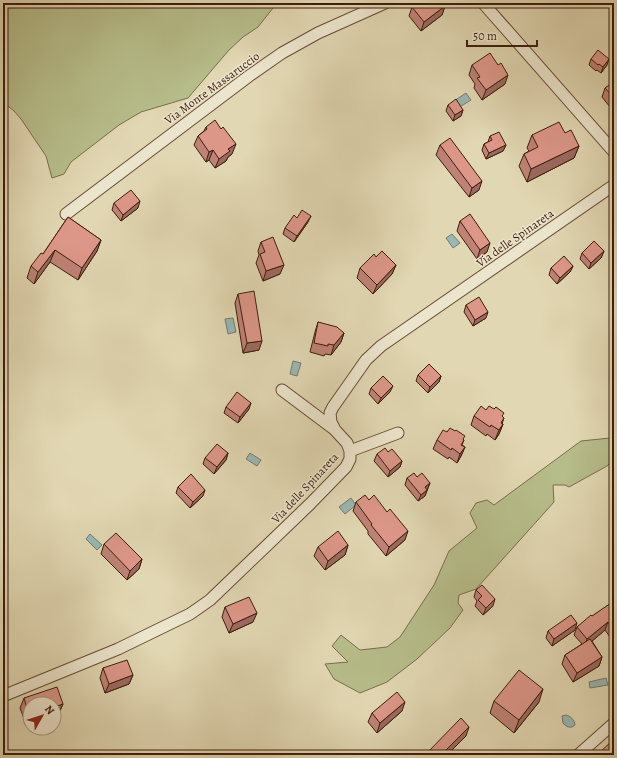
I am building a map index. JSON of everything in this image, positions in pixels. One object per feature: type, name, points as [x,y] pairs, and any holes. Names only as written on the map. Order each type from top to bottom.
[{"type":"street","name":"Via Monte Massaruccio","points":[[66,214],[249,76],[282,54],[318,33],[386,3]]},
{"type":"street","points":[[483,3],[614,152]]},
{"type":"street","name":"Via delle Spinareta","points":[[3,696],[118,649],[197,610],[210,600],[310,504],[346,467],[350,459],[350,451],[344,439],[335,430],[330,418],[331,411],[366,360],[381,346],[614,185]]},
{"type":"street","points":[[282,390],[335,430]]},
{"type":"street","points":[[350,451],[398,433]]},
{"type":"street","points":[[578,755],[614,723]]},
{"type":"green space","points":[[3,3],[277,3],[258,27],[243,37],[229,50],[188,98],[141,112],[119,125],[71,162],[64,174],[52,178],[46,156],[21,119],[3,102]]},
{"type":"green space","points":[[610,438],[614,441],[614,459],[607,466],[569,487],[565,485],[553,485],[554,502],[476,589],[459,595],[458,603],[463,610],[450,628],[417,659],[387,682],[360,693],[334,679],[325,664],[348,662],[332,646],[341,635],[360,650],[387,647],[400,637],[434,585],[449,551],[477,528],[470,513],[476,503],[487,500],[494,505],[581,441]]},
{"type":"water","points":[[466,93],[471,100],[458,108],[454,101]]},
{"type":"water","points":[[452,234],[460,243],[453,248],[446,238]]},
{"type":"water","points":[[233,318],[236,332],[228,334],[225,319]]},
{"type":"water","points":[[293,361],[301,363],[297,376],[290,374]]},
{"type":"water","points":[[250,453],[261,460],[257,466],[246,459]]},
{"type":"water","points":[[351,498],[356,505],[345,514],[339,507]]},
{"type":"water","points":[[90,534],[102,545],[97,550],[86,539]]},
{"type":"water","points":[[606,678],[608,685],[590,688],[589,682]]},
{"type":"water","points":[[566,715],[571,717],[575,725],[569,727],[563,723],[562,716]]},
{"type":"building","points":[[417,3],[443,3],[445,6],[424,22],[412,7]]},
{"type":"building","points":[[598,50],[609,59],[603,67],[591,59]]},
{"type":"building","points":[[490,53],[498,65],[501,63],[508,75],[486,90],[477,78],[480,77],[472,65]]},
{"type":"building","points":[[613,82],[614,83],[614,98],[605,88]]},
{"type":"building","points":[[456,99],[463,110],[455,115],[448,105]]},
{"type":"building","points":[[215,120],[221,129],[223,127],[236,144],[228,149],[230,151],[219,159],[213,150],[209,152],[198,136]]},
{"type":"building","points":[[559,122],[565,133],[571,130],[579,146],[531,169],[524,154],[538,147],[532,135]]},
{"type":"building","points":[[499,132],[506,145],[489,153],[484,144],[492,140],[490,136]]},
{"type":"building","points":[[450,138],[482,181],[472,188],[440,145]]},
{"type":"building","points":[[131,190],[140,201],[123,215],[114,203]]},
{"type":"building","points":[[302,210],[311,216],[297,236],[285,228],[294,215],[297,218]]},
{"type":"building","points":[[470,214],[490,243],[480,250],[460,221]]},
{"type":"building","points":[[68,217],[101,240],[82,268],[55,250],[38,272],[31,266],[41,253],[43,254]]},
{"type":"building","points":[[273,237],[284,265],[266,271],[260,254],[265,252],[261,242]]},
{"type":"building","points":[[594,241],[604,251],[591,263],[582,253]]},
{"type":"building","points":[[382,251],[396,265],[377,285],[360,268],[374,254],[376,257]]},
{"type":"building","points":[[564,256],[573,266],[560,278],[551,268]]},
{"type":"building","points":[[254,291],[262,341],[247,343],[238,294]]},
{"type":"building","points":[[479,297],[488,312],[475,320],[466,305]]},
{"type":"building","points":[[318,322],[337,327],[344,333],[334,345],[328,344],[328,346],[314,343]]},
{"type":"building","points":[[429,364],[441,376],[430,387],[418,375]]},
{"type":"building","points":[[383,376],[393,386],[381,398],[371,388]]},
{"type":"building","points":[[237,392],[251,403],[240,417],[226,407]]},
{"type":"building","points":[[481,406],[486,410],[489,406],[494,409],[496,407],[504,413],[502,416],[504,418],[501,423],[503,424],[499,430],[491,425],[490,427],[474,416]]},
{"type":"building","points":[[450,428],[465,436],[461,445],[465,447],[460,454],[452,448],[451,450],[437,440],[443,430],[447,432]]},
{"type":"building","points":[[217,444],[228,453],[217,467],[205,458]]},
{"type":"building","points":[[385,448],[388,452],[392,449],[402,461],[390,471],[377,454]]},
{"type":"building","points":[[414,473],[417,477],[422,473],[430,483],[425,487],[427,490],[421,495],[407,478]]},
{"type":"building","points":[[191,474],[205,490],[193,502],[178,487]]},
{"type":"building","points":[[365,495],[369,500],[374,495],[387,512],[390,509],[408,531],[389,547],[371,525],[372,524],[356,502]]},
{"type":"building","points":[[338,531],[348,545],[328,561],[318,547]]},
{"type":"building","points":[[116,533],[142,559],[130,571],[104,544]]},
{"type":"building","points":[[482,585],[495,599],[486,608],[478,600],[482,596],[476,590]]},
{"type":"building","points":[[249,597],[257,613],[233,624],[225,607]]},
{"type":"building","points":[[614,601],[614,628],[613,629],[608,622],[587,639],[577,627],[591,615],[592,616]]},
{"type":"building","points":[[571,615],[577,623],[554,639],[548,631]]},
{"type":"building","points":[[590,639],[602,657],[577,673],[565,655]]},
{"type":"building","points":[[127,660],[133,675],[109,684],[103,668]]},
{"type":"building","points":[[519,670],[543,689],[519,720],[494,701]]},
{"type":"building","points":[[57,687],[60,696],[30,696]]},
{"type":"building","points":[[397,692],[405,702],[380,723],[372,713]]},
{"type":"building","points":[[461,718],[469,727],[441,755],[425,755]]},
{"type":"building","points":[[614,739],[614,755],[597,755]]},
{"type":"building","points":[[470,751],[474,755],[465,755]]}]
